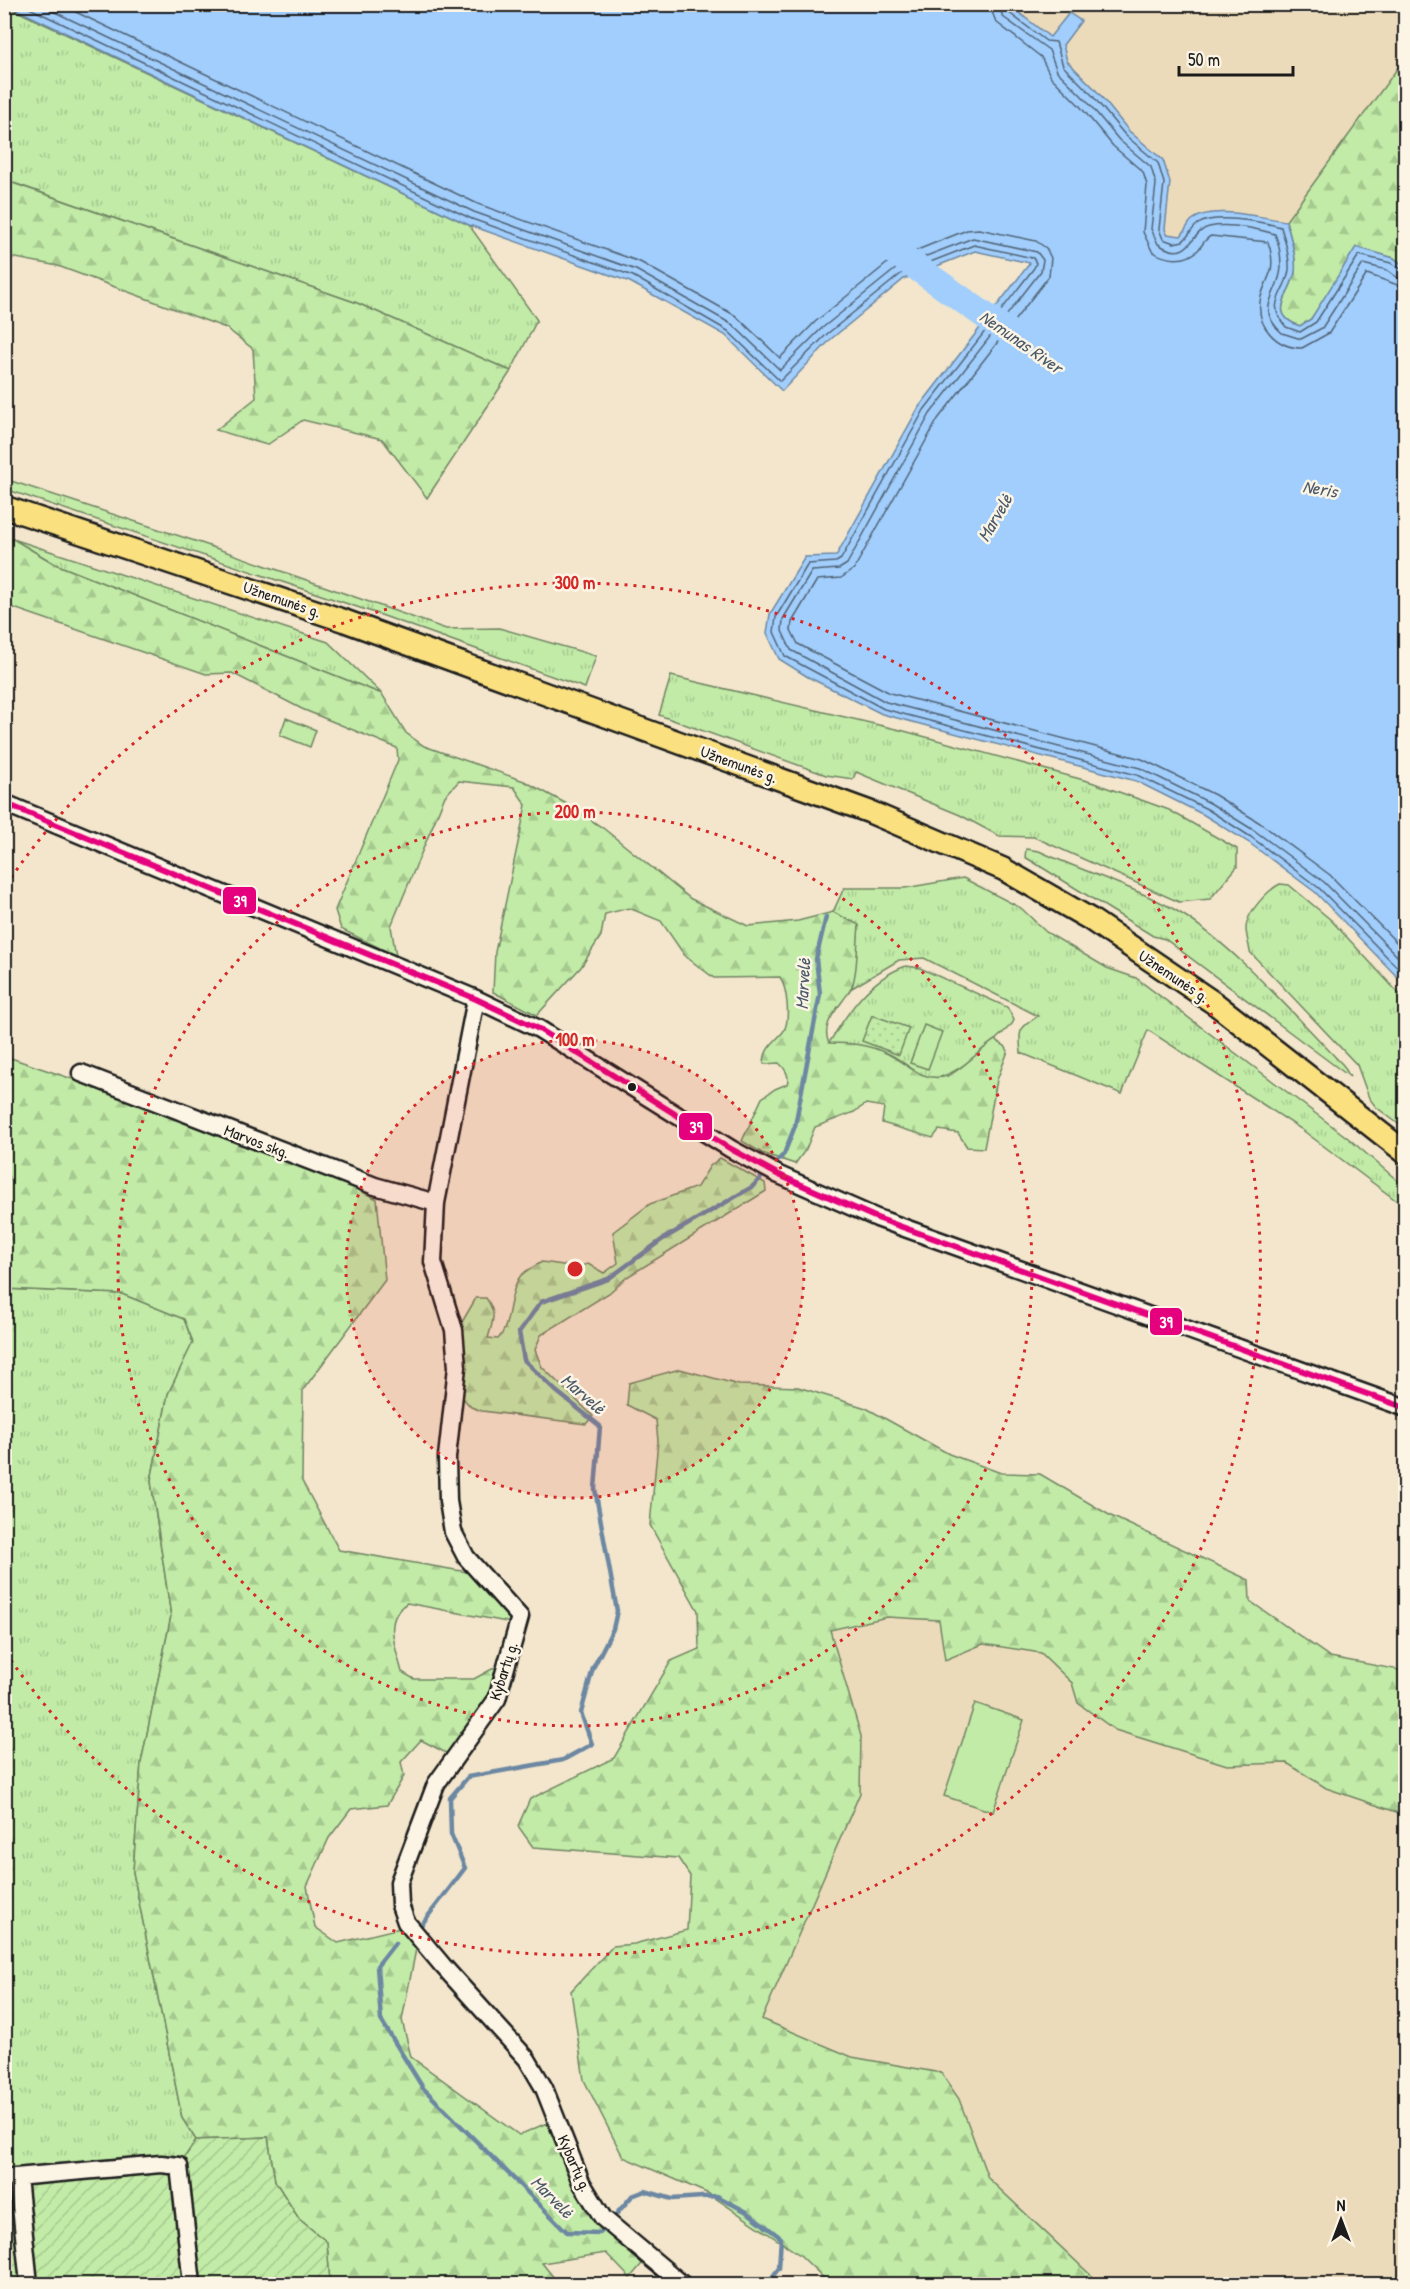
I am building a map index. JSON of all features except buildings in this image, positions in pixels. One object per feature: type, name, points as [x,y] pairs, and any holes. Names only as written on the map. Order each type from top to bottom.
[{"type":"main road","name":"Užnemunės g.","points":[[4,507],[243,585],[368,629],[870,812],[1003,869],[1090,919],[1216,1005],[1406,1153]]},
{"type":"street","points":[[4,803],[476,999],[538,1029],[779,1175],[877,1218],[1406,1408]]},
{"type":"street","name":"Kybartų g.","points":[[476,999],[436,1203],[433,1262],[454,1329],[457,1367],[447,1457],[453,1532],[466,1557],[520,1617],[496,1699],[436,1784],[399,1882],[400,1905],[406,1922],[527,2059],[544,2088],[582,2182],[608,2223],[682,2284]]},
{"type":"street","name":"Marvos skg.","points":[[81,1073],[375,1186],[436,1203]]},
{"type":"street","points":[[29,2284],[11,2177],[161,2164],[179,2166],[192,2284]]},
{"type":"shaded area","points":[[1009,5],[1405,5],[1405,58],[1286,221],[1225,213],[1191,220],[1181,236],[1175,237],[1167,234],[1165,229],[1170,182],[1163,160],[1129,131],[1095,89],[1067,61],[1063,45],[1080,21],[1050,37]]},
{"type":"shaded area","points":[[887,1617],[939,1620],[945,1660],[983,1644],[1041,1653],[1072,1683],[1078,1703],[1227,1765],[1287,1763],[1326,1788],[1405,1815],[1405,2284],[1100,2284],[988,2178],[959,2099],[941,2073],[852,2057],[762,2019],[860,1793],[861,1736],[830,1630]]},
{"type":"green space","points":[[4,5],[469,225],[537,320],[511,371],[357,303],[5,180]]},
{"type":"green space","points":[[1405,58],[1405,267],[1394,258],[1357,248],[1311,319],[1300,326],[1284,316],[1282,309],[1295,272],[1293,246],[1286,221]]},
{"type":"green space","points":[[4,180],[357,303],[511,371],[427,498],[382,439],[303,420],[267,445],[216,430],[256,398],[253,349],[226,328],[58,266],[5,256]]},
{"type":"green space","points":[[5,479],[201,543],[446,629],[499,628],[596,656],[585,688],[381,615],[5,489]]},
{"type":"green space","points":[[13,539],[328,642],[382,694],[55,564]]},
{"type":"green space","points":[[13,539],[55,564],[382,694],[406,733],[424,746],[524,781],[565,803],[603,828],[691,899],[748,926],[798,921],[833,912],[859,925],[853,984],[829,1021],[827,1036],[829,1043],[873,1048],[930,1077],[952,1074],[995,1040],[1005,1046],[1008,1051],[997,1080],[984,1148],[967,1147],[958,1133],[939,1130],[933,1138],[882,1123],[884,1107],[866,1104],[854,1112],[815,1127],[806,1149],[795,1164],[762,1153],[742,1141],[762,1098],[787,1084],[788,1081],[786,1072],[779,1063],[764,1064],[768,1050],[783,1032],[787,1020],[785,989],[780,977],[714,978],[685,956],[661,921],[629,908],[605,914],[601,936],[581,967],[537,1015],[493,992],[495,952],[526,805],[514,787],[459,781],[445,796],[391,926],[396,956],[341,929],[335,910],[398,760],[397,748],[302,709],[232,673],[206,674],[5,605],[5,543]]},
{"type":"green space","points":[[671,676],[904,731],[1091,782],[1169,810],[1237,849],[1237,867],[1210,899],[1179,902],[1034,837],[999,836],[960,815],[856,772],[853,779],[826,775],[659,715]]},
{"type":"green space","points":[[286,718],[316,730],[310,747],[280,735]]},
{"type":"green space","points":[[1026,849],[1039,851],[1138,892],[1170,907],[1192,921],[1215,938],[1261,980],[1343,1065],[1350,1077],[1165,939],[1153,936],[1025,857]]},
{"type":"green space","points":[[963,878],[1021,908],[1046,932],[1107,968],[1136,978],[1348,1138],[1405,1187],[1405,1207],[1301,1129],[1148,1030],[1122,1094],[1021,1053],[1021,1030],[1038,1016],[924,958],[899,960],[852,988],[859,926],[833,912],[844,888],[905,888]]},
{"type":"green space","points":[[1280,884],[1289,885],[1331,920],[1405,1000],[1405,1129],[1376,1107],[1369,1098],[1357,1065],[1250,952],[1246,934],[1247,922],[1264,897]]},
{"type":"green space","points":[[906,966],[920,968],[1007,1007],[1014,1020],[1012,1024],[973,1059],[949,1074],[938,1077],[923,1075],[882,1052],[829,1043],[852,1008],[870,988],[881,979]]},
{"type":"green space","points":[[872,1015],[909,1028],[899,1055],[862,1041]]},
{"type":"green space","points":[[924,1025],[942,1032],[928,1069],[910,1063]]},
{"type":"green space","points":[[5,1056],[213,1127],[322,1172],[377,1199],[385,1280],[303,1390],[302,1481],[339,1550],[467,1572],[511,1615],[512,1623],[407,1603],[399,1610],[393,1626],[394,1644],[402,1672],[414,1679],[474,1679],[501,1664],[493,1692],[448,1754],[421,1740],[401,1762],[404,1776],[387,1805],[351,1809],[329,1838],[307,1886],[315,1927],[338,1943],[404,1927],[416,1949],[402,2020],[411,2057],[519,2135],[547,2123],[589,2208],[646,2259],[630,2278],[606,2253],[542,2263],[559,2284],[330,2284],[327,2242],[299,2219],[275,2181],[268,2137],[196,2140],[182,2118],[133,1872],[141,1763],[171,1616],[151,1481],[168,1394],[193,1342],[184,1319],[122,1294],[5,1289]]},
{"type":"green space","points":[[720,1158],[765,1183],[766,1191],[627,1277],[609,1293],[541,1335],[535,1350],[542,1367],[593,1416],[586,1424],[482,1411],[471,1407],[461,1396],[458,1329],[476,1298],[486,1298],[492,1308],[493,1317],[488,1338],[498,1339],[506,1326],[515,1285],[523,1273],[542,1262],[577,1267],[588,1264],[604,1273],[618,1263],[613,1232],[650,1204],[697,1187],[710,1166]]},
{"type":"green space","points":[[5,1289],[122,1294],[184,1319],[193,1343],[168,1394],[151,1481],[171,1616],[141,1763],[133,1872],[182,2118],[196,2140],[179,2166],[5,2178]]},
{"type":"green space","points":[[680,1369],[739,1385],[798,1387],[866,1408],[949,1454],[1001,1473],[1040,1474],[1111,1516],[1249,1580],[1250,1601],[1330,1657],[1405,1671],[1405,1815],[1326,1788],[1287,1763],[1227,1765],[1115,1730],[1078,1703],[1072,1683],[1041,1653],[983,1644],[945,1660],[939,1620],[887,1617],[830,1630],[861,1736],[860,1793],[762,2019],[852,2057],[941,2073],[959,2099],[988,2178],[1100,2284],[830,2284],[800,2255],[709,2194],[623,2157],[584,2080],[571,1991],[613,1946],[634,1944],[687,1930],[690,1876],[678,1858],[533,1847],[518,1826],[530,1799],[614,1758],[671,1661],[699,1649],[698,1611],[650,1525],[658,1441],[656,1420],[627,1405],[629,1383]]},
{"type":"green space","points":[[975,1703],[1024,1720],[993,1812],[944,1796]]},
{"type":"green space","points":[[268,2137],[275,2181],[299,2219],[327,2242],[330,2284],[5,2284],[5,2178],[179,2166],[196,2140]]},
{"type":"water","name":"Neris","points":[[7,5],[1009,5],[1050,37],[1069,13],[1081,21],[1063,45],[1067,61],[1095,89],[1129,131],[1163,160],[1170,182],[1165,229],[1167,234],[1181,236],[1192,220],[1212,213],[1237,213],[1286,221],[1293,246],[1295,272],[1282,309],[1284,316],[1290,321],[1300,326],[1311,319],[1356,247],[1394,258],[1405,267],[1405,985],[1315,892],[1248,842],[1204,815],[1136,781],[882,714],[808,677],[779,659],[767,633],[770,614],[805,557],[836,556],[919,407],[1030,263],[975,251],[904,279],[831,339],[782,391],[725,335],[630,282],[469,225]]},
{"type":"waterway","name":"Nemunas River","points":[[892,250],[1018,339]]},
{"type":"waterway","name":"Marvelė","points":[[422,1924],[465,1868],[451,1834],[450,1798],[468,1777],[563,1760],[592,1744],[581,1713],[593,1668],[613,1629],[617,1611],[595,1489],[600,1426],[556,1391],[524,1360],[519,1332],[541,1302],[608,1279],[663,1239],[752,1187],[784,1154],[795,1126],[820,994],[816,959],[826,917]]},
{"type":"waterway","name":"Marvelė","points":[[395,1943],[377,1966],[381,2020],[423,2088],[567,2232],[600,2233],[606,2226]]},
{"type":"waterway","name":"Marvelė","points":[[611,2220],[632,2196],[645,2191],[672,2199],[717,2196],[747,2212],[781,2238],[779,2268],[767,2284]]},
{"type":"transit line","name":"39","points":[[4,803],[476,999],[539,1029],[731,1149],[779,1175],[877,1218],[1406,1408]]}]
